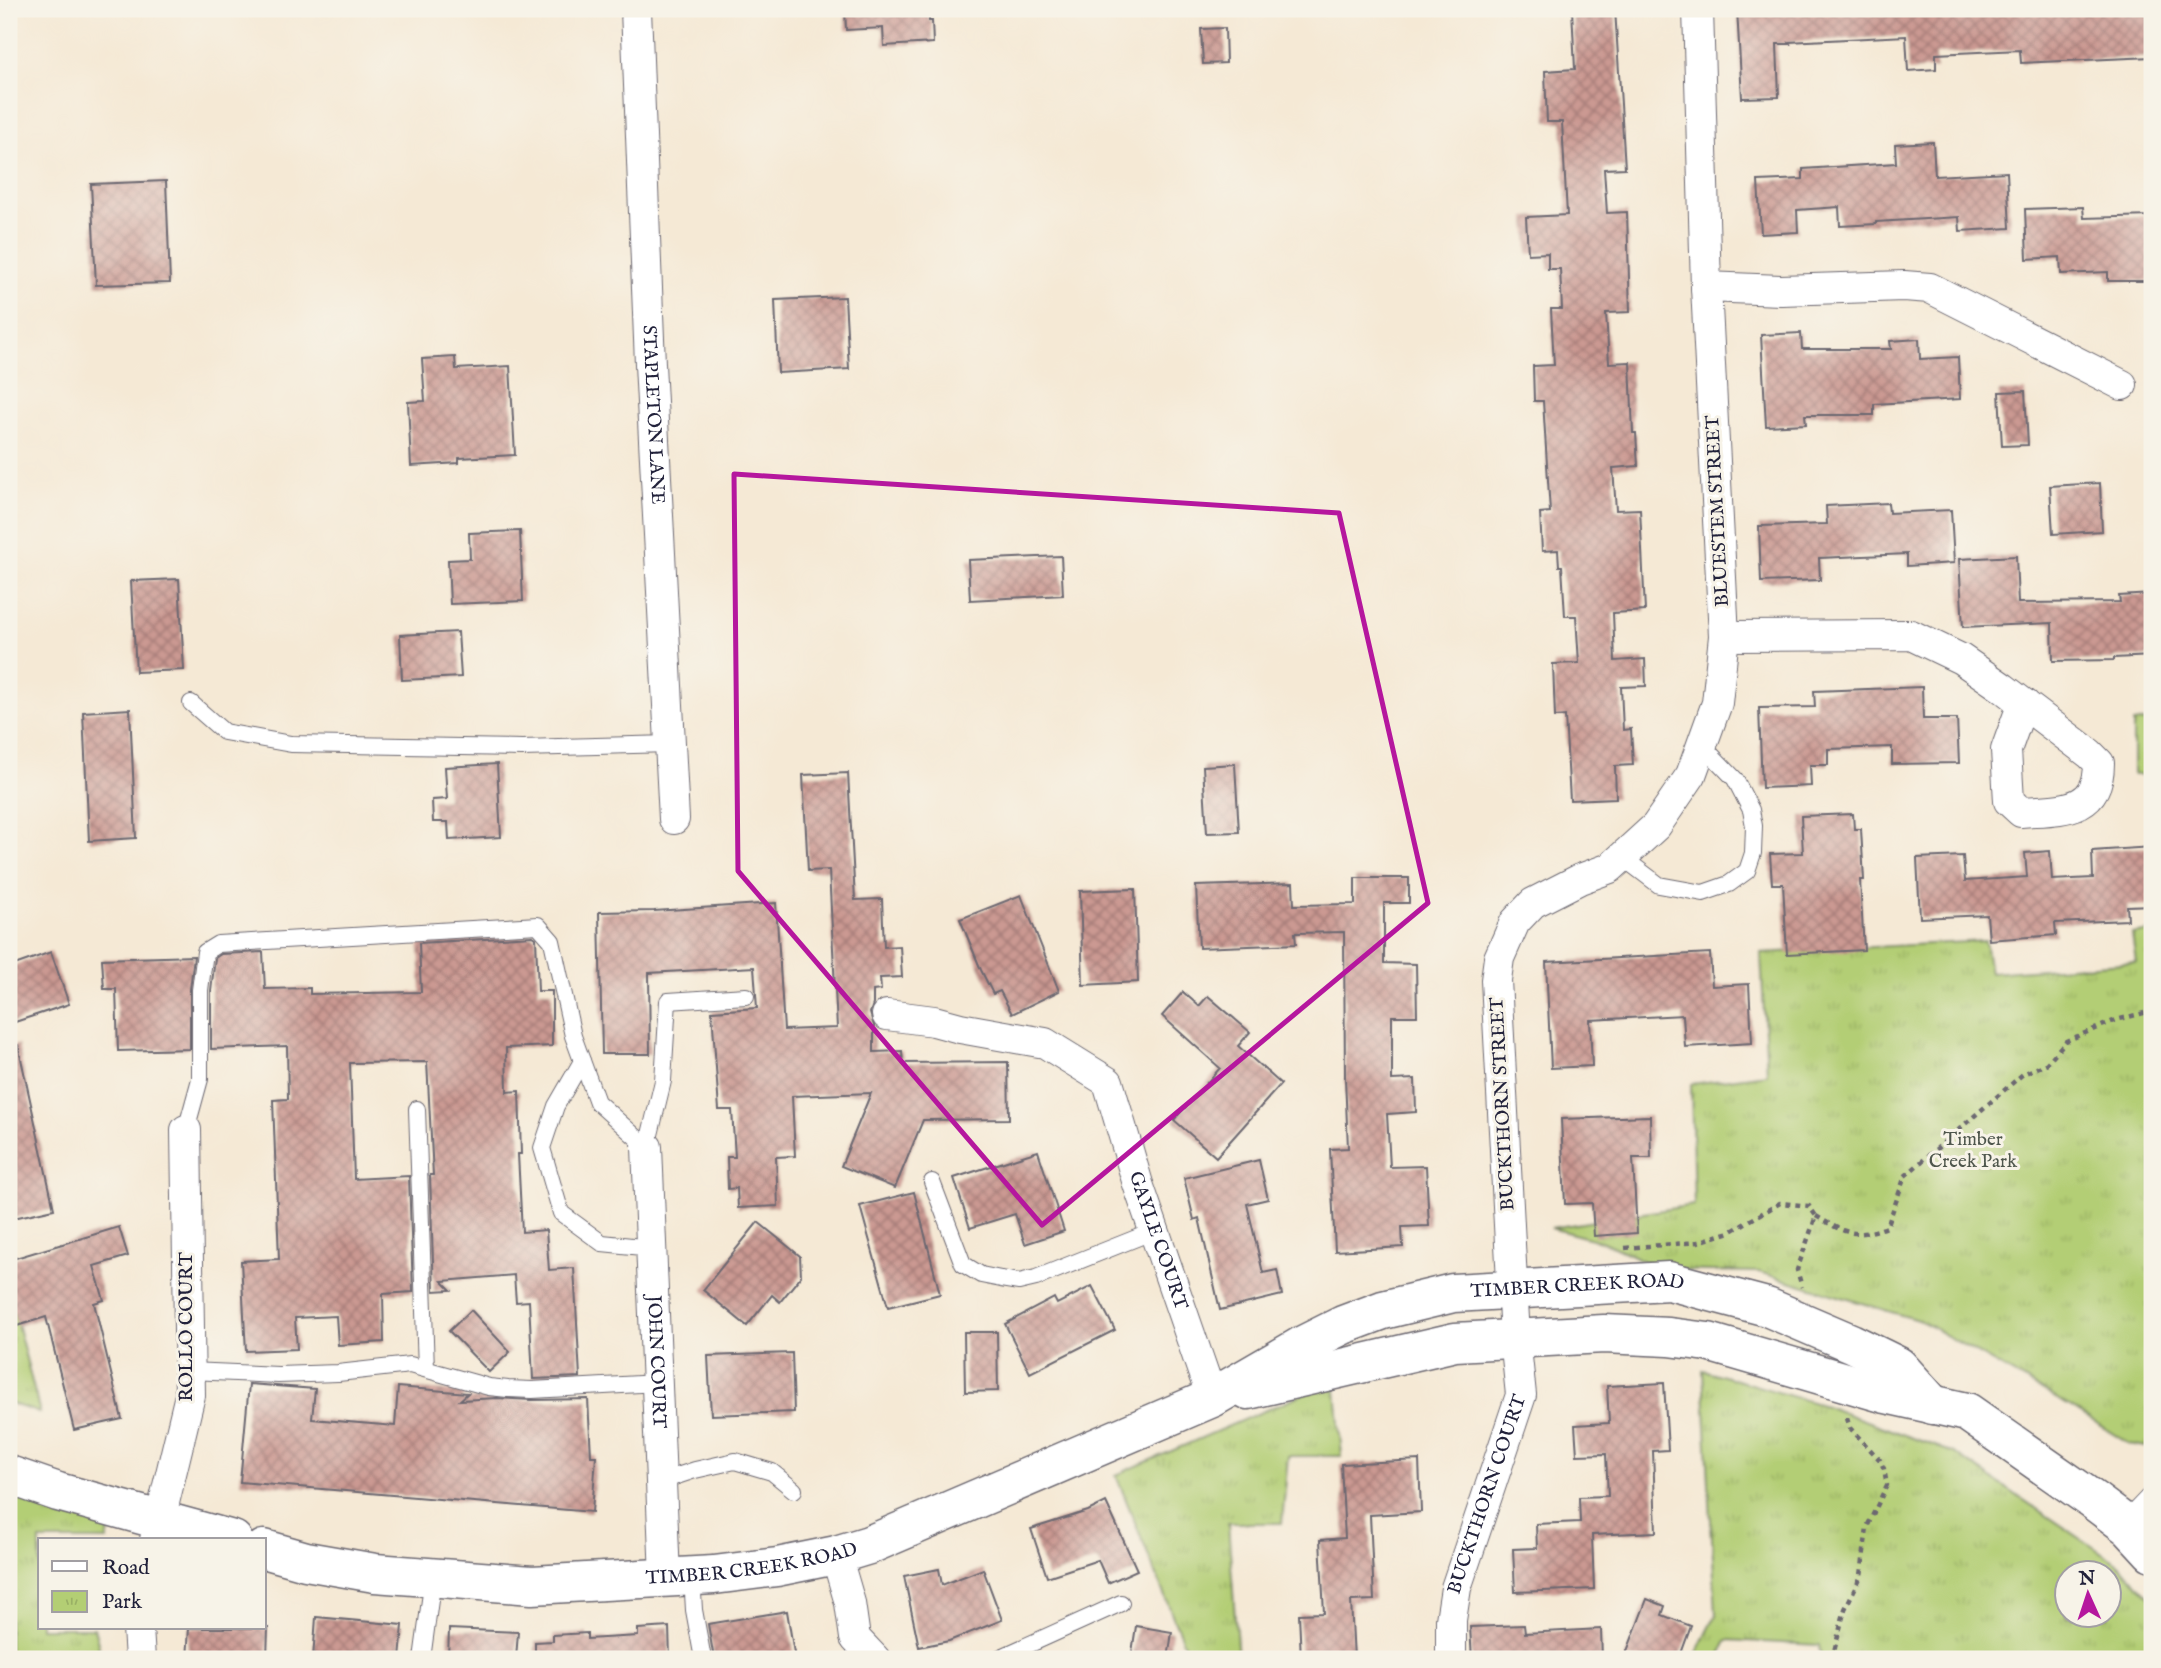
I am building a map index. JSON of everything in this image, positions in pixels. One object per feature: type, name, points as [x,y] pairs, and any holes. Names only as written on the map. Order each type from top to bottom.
[{"type":"street","name":"STAPLETON LANE","points":[[636,9],[674,820]]},
{"type":"street","name":"BLUESTEM STREET","points":[[1516,922],[1533,903],[1580,879],[1610,868],[1656,826],[1690,775],[1717,703],[1724,636],[1706,287],[1698,9]]},
{"type":"street","points":[[1706,287],[1781,290],[1904,286],[1930,288],[2122,385]]},
{"type":"street","points":[[1724,636],[1911,635],[1961,659],[2025,704]]},
{"type":"street","name":"BUCKTHORN STREET","points":[[1512,1289],[1496,980],[1499,958],[1516,922]]},
{"type":"street","name":"GAYLE COURT","points":[[887,1015],[934,1021],[1045,1043],[1108,1082],[1138,1184],[1212,1398]]},
{"type":"street","name":"ROLLO COURT","points":[[157,1530],[190,1395],[186,1130]]},
{"type":"street","name":"JOHN COURT","points":[[647,1147],[662,1481],[679,1577]]},
{"type":"street","name":"TIMBER CREEK ROAD","points":[[266,1550],[306,1561],[362,1570],[433,1578],[531,1584],[679,1577],[777,1567],[836,1555],[869,1545],[1212,1398],[1343,1325],[1383,1310],[1453,1293],[1669,1281],[1767,1307],[1851,1343],[1898,1366],[1933,1405]]},
{"type":"street","name":"BUCKTHORN COURT","points":[[1451,1659],[1451,1620],[1456,1588],[1521,1395],[1512,1289]]},
{"type":"street","name":"TIMBER CREEK ROAD","points":[[1212,1398],[1432,1345],[1455,1342],[1604,1334],[1708,1342],[1966,1412],[2093,1500],[2145,1527]]},
{"type":"street","points":[[9,1475],[157,1530],[218,1538]]},
{"type":"street","points":[[836,1555],[850,1603],[855,1638],[874,1659]]},
{"type":"street","points":[[138,1630],[140,1659]]},
{"type":"lane","points":[[191,703],[224,732],[291,744],[522,748],[670,744]]},
{"type":"lane","points":[[1622,857],[1659,885],[1703,893],[1729,884],[1747,871],[1753,853],[1754,826],[1751,810],[1735,779],[1702,745]]},
{"type":"lane","points":[[186,1130],[200,1079],[200,990],[205,952],[218,944],[538,925],[552,941],[573,1036],[597,1102],[647,1147],[663,1081],[668,1001],[746,996]]},
{"type":"lane","points":[[582,1061],[556,1106],[542,1148],[561,1213],[602,1243],[652,1248]]},
{"type":"lane","points":[[417,1109],[426,1368]]},
{"type":"lane","points":[[932,1182],[963,1264],[981,1275],[1019,1282],[1036,1278],[1154,1231]]},
{"type":"lane","points":[[190,1371],[278,1375],[338,1373],[410,1365],[508,1390],[657,1383]]},
{"type":"lane","points":[[662,1481],[735,1461],[772,1472],[794,1490]]},
{"type":"lane","points":[[679,1577],[694,1610],[703,1659]]},
{"type":"lane","points":[[422,1659],[433,1578]]},
{"type":"lane","points":[[997,1659],[1121,1603]]},
{"type":"path","points":[[1616,1249],[1698,1242],[1730,1232],[1780,1203],[1809,1206],[1816,1216],[1843,1232],[1868,1234],[1887,1227],[1905,1176],[2023,1074],[2046,1064],[2066,1041],[2116,1020],[2152,1011]]},
{"type":"path","points":[[1804,1290],[1797,1270],[1816,1216]]},
{"type":"path","points":[[1832,1659],[1845,1609],[1861,1576],[1867,1527],[1887,1485],[1880,1460],[1850,1428],[1845,1414],[1848,1407]]},
{"type":"highlighted area","points":[[734,474],[1339,513],[1428,903],[1042,1225],[738,871]]},
{"type":"green space","points":[[2152,720],[2152,778],[2133,774],[2133,723]]},
{"type":"green space","name":"Timber Creek Park","points":[[2152,931],[2152,1448],[2129,1444],[2073,1408],[1921,1321],[1759,1272],[1664,1270],[1603,1242],[1551,1228],[1694,1205],[1691,1084],[1767,1074],[1761,953],[1985,941],[1990,973],[2136,962],[2132,934]]},
{"type":"green space","points":[[9,1292],[40,1413],[9,1403]]},
{"type":"green space","points":[[1703,1370],[1825,1406],[1954,1453],[2113,1560],[2052,1560],[2052,1630],[2122,1630],[2122,1567],[2152,1600],[2152,1659],[1821,1659],[1819,1645],[1727,1640],[1718,1659],[1694,1659],[1716,1615]]},
{"type":"green space","points":[[1335,1380],[1342,1456],[1288,1456],[1282,1523],[1228,1523],[1238,1659],[1190,1659],[1116,1475]]},
{"type":"green space","points":[[9,1492],[113,1517],[108,1538],[38,1538],[38,1630],[95,1630],[102,1659],[9,1659]]},
{"type":"building","points":[[845,9],[929,9],[933,43],[884,46],[883,28],[846,30]]},
{"type":"building","points":[[1572,9],[1615,9],[1625,168],[1604,169],[1607,213],[1627,212],[1630,312],[1606,313],[1609,363],[1630,362],[1633,433],[1636,433],[1638,466],[1613,468],[1616,510],[1640,509],[1645,611],[1613,613],[1615,661],[1645,659],[1646,686],[1621,687],[1623,730],[1631,729],[1633,765],[1615,766],[1616,798],[1570,800],[1565,716],[1555,717],[1553,664],[1579,663],[1576,616],[1565,616],[1562,566],[1559,566],[1558,550],[1542,551],[1540,513],[1550,512],[1543,401],[1534,401],[1533,366],[1554,365],[1551,309],[1562,309],[1560,269],[1548,269],[1548,253],[1528,254],[1526,217],[1567,215],[1562,122],[1547,122],[1545,71],[1575,69]]},
{"type":"building","points":[[1737,9],[2152,9],[2152,57],[2021,63],[2020,50],[1936,54],[1936,69],[1908,71],[1906,36],[1789,42],[1790,44],[1777,44],[1779,97],[1742,98]]},
{"type":"building","points":[[1225,28],[1226,63],[1203,64],[1201,29]]},
{"type":"building","points":[[1933,142],[1935,176],[2007,172],[2010,228],[1960,231],[1959,217],[1840,226],[1839,207],[1797,210],[1798,232],[1761,234],[1758,181],[1803,179],[1803,169],[1896,163],[1895,144]]},
{"type":"building","points":[[166,181],[170,283],[96,285],[91,184]]},
{"type":"building","points":[[2083,207],[2084,218],[2152,216],[2152,281],[2108,281],[2108,272],[2061,274],[2060,257],[2027,259],[2025,209]]},
{"type":"building","points":[[845,297],[849,369],[778,373],[775,300]]},
{"type":"building","points":[[1801,333],[1802,349],[1891,349],[1890,341],[1919,339],[1920,359],[1958,357],[1960,399],[1874,404],[1874,415],[1805,415],[1806,424],[1766,426],[1761,335]]},
{"type":"building","points":[[455,357],[456,369],[510,366],[515,455],[459,458],[459,463],[411,466],[408,402],[425,401],[422,359]]},
{"type":"building","points":[[2025,391],[2028,445],[2002,446],[1999,392]]},
{"type":"building","points":[[2100,483],[2102,531],[2053,534],[2050,486]]},
{"type":"building","points":[[1888,503],[1889,513],[1951,510],[1954,563],[1907,566],[1907,554],[1819,558],[1820,580],[1761,582],[1759,526],[1827,524],[1826,506]]},
{"type":"building","points":[[520,531],[523,601],[450,604],[448,560],[470,559],[469,533]]},
{"type":"building","points":[[1061,556],[1063,595],[970,600],[968,560]]},
{"type":"building","points":[[2016,556],[2018,603],[2120,602],[2119,596],[2152,594],[2152,656],[2053,661],[2052,623],[1963,627],[1959,559]]},
{"type":"building","points":[[179,579],[184,670],[136,672],[131,581]]},
{"type":"building","points":[[458,632],[461,677],[402,680],[400,635]]},
{"type":"building","points":[[1922,687],[1923,719],[1957,719],[1959,763],[1892,764],[1892,747],[1828,749],[1828,765],[1810,765],[1811,786],[1762,788],[1759,708],[1815,707],[1814,691]]},
{"type":"building","points":[[130,709],[136,838],[89,841],[83,712]]},
{"type":"building","points":[[497,764],[501,837],[449,840],[448,822],[433,822],[432,800],[447,799],[445,767]]},
{"type":"building","points":[[1235,764],[1239,832],[1207,833],[1203,766]]},
{"type":"building","points":[[848,773],[855,900],[882,899],[884,947],[900,946],[902,977],[880,978],[881,990],[873,991],[870,1013],[874,1026],[874,1052],[902,1051],[903,1063],[1008,1062],[1009,1119],[923,1120],[895,1188],[841,1166],[871,1093],[792,1096],[795,1156],[776,1157],[778,1206],[738,1208],[737,1188],[728,1189],[727,1157],[735,1157],[732,1110],[719,1110],[712,1011],[757,1008],[754,967],[649,973],[650,1054],[602,1054],[599,912],[776,903],[784,1030],[837,1028],[829,870],[808,871],[803,775]]},
{"type":"building","points":[[1853,814],[1854,829],[1861,829],[1864,880],[1860,880],[1864,950],[1787,954],[1783,884],[1772,884],[1770,854],[1803,853],[1801,816]]},
{"type":"building","points":[[2152,847],[2152,905],[2127,906],[2128,920],[2055,923],[2056,935],[1989,940],[1987,915],[1920,918],[1917,858],[1963,856],[1965,881],[2027,877],[2025,853],[2050,851],[2052,880],[2093,878],[2092,851]]},
{"type":"building","points":[[1355,878],[1409,878],[1409,903],[1384,903],[1384,963],[1416,964],[1417,1016],[1392,1016],[1392,1080],[1415,1079],[1416,1112],[1387,1114],[1390,1167],[1426,1166],[1429,1226],[1402,1227],[1403,1247],[1335,1251],[1330,1149],[1348,1148],[1344,932],[1295,933],[1296,944],[1199,948],[1196,886],[1293,883],[1294,905],[1355,904]]},
{"type":"building","points":[[1135,889],[1138,982],[1083,985],[1080,891]]},
{"type":"building","points":[[1021,895],[1059,991],[1012,1014],[1000,991],[993,994],[960,919]]},
{"type":"building","points":[[533,936],[536,938],[538,991],[552,991],[552,1046],[506,1048],[507,1092],[519,1091],[521,1154],[518,1154],[522,1232],[546,1230],[549,1270],[574,1268],[580,1377],[533,1379],[529,1301],[516,1302],[514,1275],[442,1281],[451,1290],[434,1291],[430,1175],[433,1175],[427,1062],[350,1063],[354,1179],[409,1176],[413,1292],[383,1294],[384,1342],[338,1345],[336,1316],[295,1318],[297,1349],[246,1351],[241,1261],[279,1259],[273,1100],[288,1099],[287,1046],[211,1049],[211,991],[215,958],[221,954],[263,952],[265,989],[310,988],[310,994],[421,992],[419,943]]},
{"type":"building","points":[[51,952],[69,1004],[9,1024],[9,967]]},
{"type":"building","points":[[1710,953],[1712,986],[1749,984],[1752,1043],[1685,1047],[1683,1015],[1590,1020],[1592,1066],[1551,1068],[1546,962]]},
{"type":"building","points":[[194,956],[190,990],[190,1049],[118,1051],[116,989],[104,989],[102,959]]},
{"type":"building","points":[[1183,992],[1199,1006],[1208,996],[1250,1032],[1238,1046],[1281,1084],[1216,1157],[1174,1120],[1220,1068],[1162,1016]]},
{"type":"building","points":[[18,1045],[54,1209],[9,1219],[9,1046]]},
{"type":"building","points":[[1650,1116],[1651,1158],[1633,1158],[1637,1233],[1594,1236],[1592,1203],[1565,1204],[1561,1119]]},
{"type":"building","points":[[1038,1151],[1064,1231],[1025,1244],[1015,1214],[970,1228],[954,1178]]},
{"type":"building","points":[[1259,1160],[1268,1199],[1247,1204],[1263,1273],[1277,1270],[1282,1295],[1220,1310],[1199,1218],[1194,1220],[1184,1178]]},
{"type":"building","points":[[914,1192],[940,1294],[888,1307],[860,1206]]},
{"type":"building","points":[[758,1222],[800,1256],[801,1276],[780,1302],[772,1295],[747,1326],[703,1290]]},
{"type":"building","points":[[119,1227],[128,1256],[94,1266],[104,1300],[94,1303],[122,1419],[74,1430],[46,1317],[17,1326],[9,1297],[9,1260]]},
{"type":"building","points":[[1092,1286],[1115,1330],[1030,1373],[1005,1324],[1054,1298],[1057,1304]]},
{"type":"building","points":[[471,1310],[510,1352],[489,1372],[449,1331]]},
{"type":"building","points":[[964,1332],[997,1332],[998,1391],[965,1392]]},
{"type":"building","points":[[792,1353],[794,1412],[711,1415],[708,1356]]},
{"type":"building","points":[[1664,1383],[1668,1450],[1653,1451],[1656,1532],[1592,1535],[1594,1589],[1515,1592],[1513,1549],[1537,1548],[1536,1524],[1580,1522],[1579,1497],[1608,1496],[1606,1454],[1577,1455],[1575,1425],[1609,1423],[1607,1386]]},
{"type":"building","points":[[249,1384],[315,1389],[312,1419],[395,1426],[398,1387],[468,1393],[460,1400],[588,1399],[591,1456],[596,1456],[592,1512],[240,1482]]},
{"type":"building","points":[[1419,1460],[1421,1512],[1370,1515],[1374,1600],[1351,1601],[1354,1659],[1301,1659],[1299,1614],[1324,1613],[1320,1540],[1345,1538],[1341,1464]]},
{"type":"building","points":[[1106,1502],[1137,1570],[1108,1583],[1098,1560],[1047,1577],[1031,1529],[1088,1511]]},
{"type":"building","points":[[939,1569],[942,1585],[983,1569],[1002,1620],[949,1641],[919,1647],[904,1576]]},
{"type":"building","points":[[1647,1599],[1665,1606],[1662,1615],[1691,1626],[1679,1659],[1624,1659]]},
{"type":"building","points":[[787,1611],[795,1659],[714,1659],[708,1624]]},
{"type":"building","points":[[316,1617],[403,1625],[400,1659],[313,1659]]},
{"type":"building","points":[[1524,1625],[1525,1633],[1601,1629],[1602,1659],[1472,1659],[1470,1627]]},
{"type":"building","points":[[1136,1626],[1172,1632],[1168,1659],[1131,1659]]},
{"type":"building","points":[[669,1627],[670,1659],[535,1659],[535,1642],[553,1641],[553,1635],[587,1633],[587,1639],[638,1636],[638,1629]]},
{"type":"building","points":[[268,1628],[267,1659],[187,1659],[189,1630]]},
{"type":"building","points":[[449,1629],[518,1632],[516,1659],[448,1659]]}]
